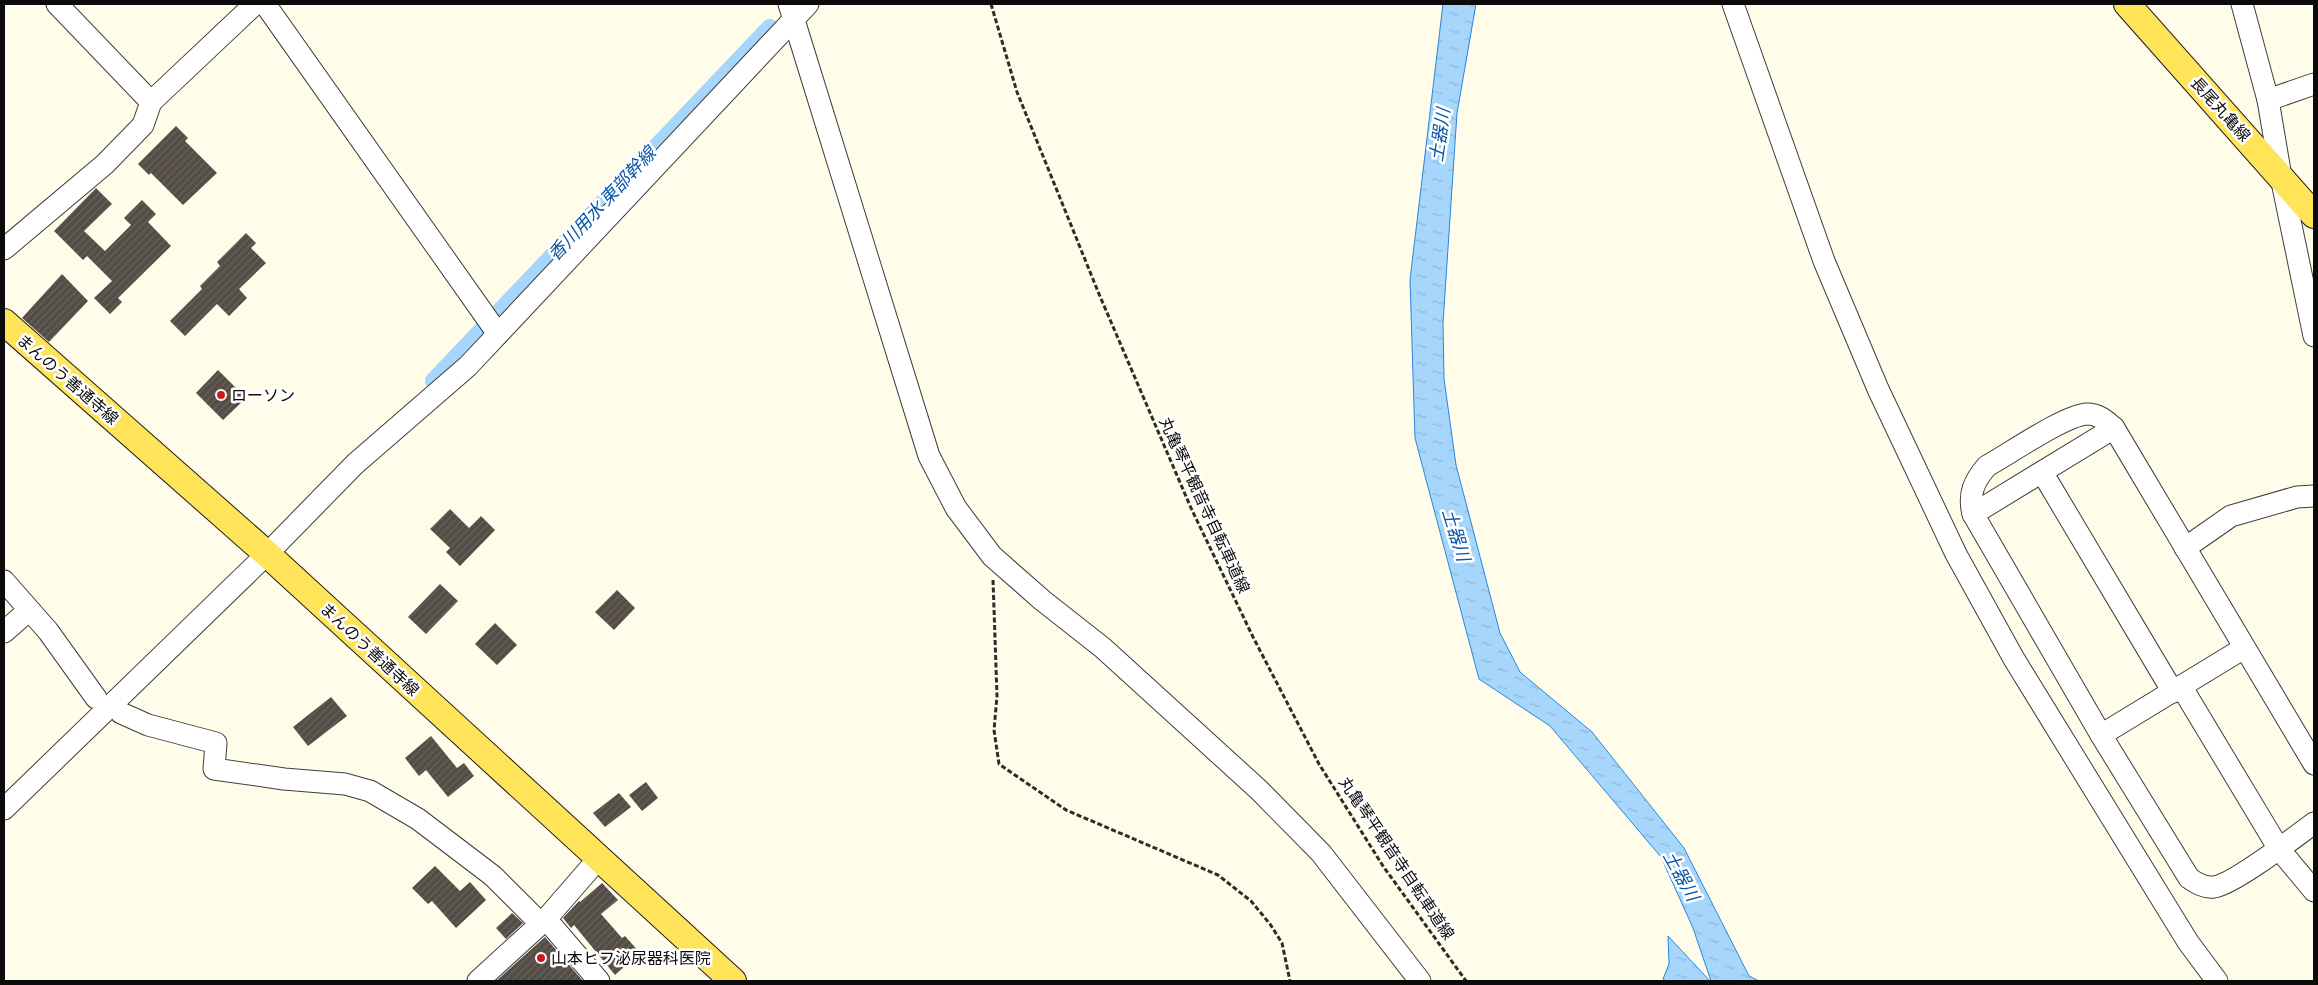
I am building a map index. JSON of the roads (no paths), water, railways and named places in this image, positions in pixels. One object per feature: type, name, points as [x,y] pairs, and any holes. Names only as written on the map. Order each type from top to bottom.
[{"type":"main road","name":"長尾丸亀線","points":[[2128,4],[2314,215]]},
{"type":"main road","name":"まんのう善通寺線","points":[[4,322],[267,554],[733,981]]},
{"type":"street","points":[[57,4],[150,102]]},
{"type":"street","points":[[4,250],[105,164],[143,125],[150,102],[255,4]]},
{"type":"street","points":[[265,4],[498,334]]},
{"type":"street","points":[[4,809],[267,554],[355,464],[468,366],[791,11],[808,4]]},
{"type":"street","points":[[1733,4],[1824,261],[1878,389],[1956,554],[2014,659],[2188,942],[2217,981]]},
{"type":"street","points":[[2242,4],[2268,100],[2281,177],[2314,336]]},
{"type":"street","points":[[791,11],[929,456],[956,508],[992,556],[1042,600],[1103,648],[1259,790],[1321,853],[1420,981]]},
{"type":"street","points":[[2268,100],[2314,84]]},
{"type":"street","points":[[2314,764],[2114,428],[2101,417],[2087,414],[2071,418],[1987,466],[1978,476],[1972,489],[1970,501],[1973,514],[2102,735],[2189,878],[2201,886],[2213,887],[2224,884],[2279,849],[2314,823]]},
{"type":"street","points":[[1973,514],[2114,428]]},
{"type":"street","points":[[2042,472],[2279,849],[2314,891]]},
{"type":"street","points":[[2185,548],[2232,516],[2297,497],[2314,496]]},
{"type":"street","points":[[4,581],[48,631],[96,698]]},
{"type":"street","points":[[4,632],[29,610]]},
{"type":"street","points":[[2102,735],[2244,648]]},
{"type":"street","points":[[121,713],[148,725],[216,743],[214,769],[284,779],[345,784],[370,791],[418,819],[493,876],[544,922],[599,981]]},
{"type":"street","points":[[478,981],[544,922],[599,858]]},
{"type":"water","name":"土器川","points":[[1443,4],[1476,4],[1457,113],[1443,323],[1444,379],[1456,465],[1500,633],[1520,672],[1592,732],[1684,848],[1749,976],[1759,981],[1711,981],[1693,928],[1661,857],[1550,726],[1479,679],[1415,438],[1410,280]]},
{"type":"water","points":[[1668,936],[1710,981],[1666,981],[1663,979],[1669,964]]},
{"type":"waterway","name":"香川用水 東部幹線","points":[[434,381],[770,28]]},
{"type":"place","name":"ローソン","points":[[221,395]]},
{"type":"place","name":"山本ヒフ泌尿器科医院","points":[[541,958]]}]
